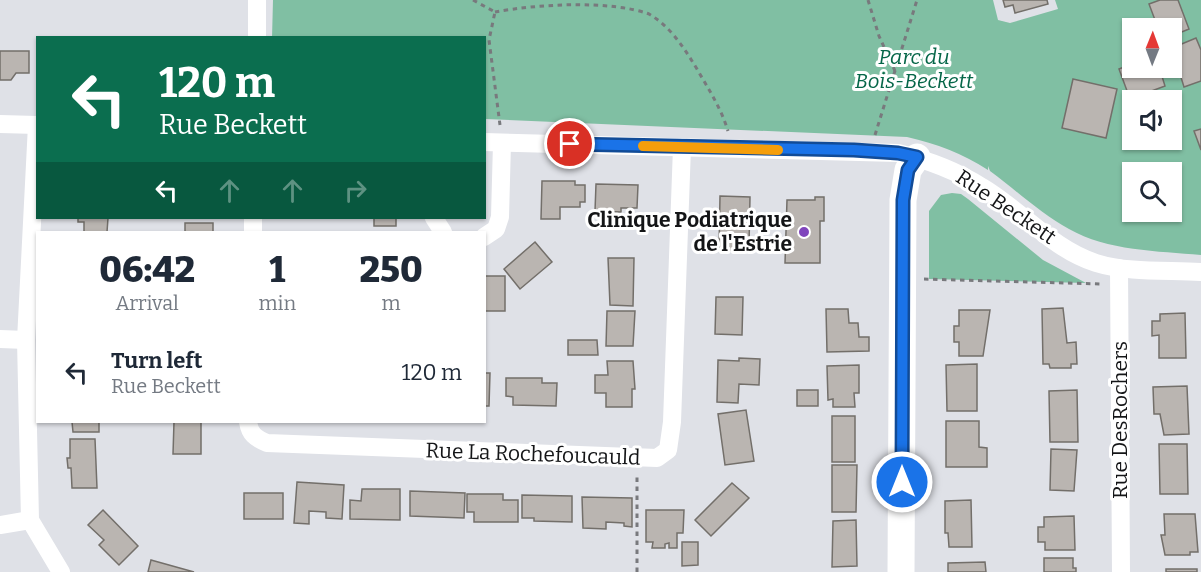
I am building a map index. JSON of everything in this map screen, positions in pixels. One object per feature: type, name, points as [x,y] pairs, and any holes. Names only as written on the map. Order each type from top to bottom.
[{"type":"street","points":[[257,0],[257,36]]},
{"type":"street","points":[[0,124],[36,125]]},
{"type":"street","points":[[486,236],[496,229],[500,217],[493,142]]},
{"type":"street","name":"Rue Beckett","points":[[493,142],[878,152],[917,157],[938,163],[984,188],[1050,238],[1119,276],[1201,272]]},
{"type":"street","name":"Rue La Rochefoucauld","points":[[248,423],[255,438],[267,443],[657,458],[668,450],[672,422],[682,147]]},
{"type":"street","points":[[901,572],[902,279],[905,183],[908,170],[917,157]]},
{"type":"street","points":[[36,161],[26,340],[30,520],[61,572]]},
{"type":"street","name":"Rue DesRochers","points":[[1119,276],[1121,572]]},
{"type":"street","points":[[0,339],[26,340]]},
{"type":"street","points":[[0,525],[30,520]]},
{"type":"path","points":[[473,0],[495,12],[536,5],[614,2],[649,14],[677,37],[722,110]]},
{"type":"path","points":[[868,0],[879,36],[896,72]]},
{"type":"path","points":[[878,152],[875,132],[896,72],[917,0]]},
{"type":"path","points":[[493,142],[489,40],[495,12]]},
{"type":"path","points":[[902,279],[1119,276]]},
{"type":"path","points":[[637,458],[637,572]]},
{"type":"green space","name":"Parc du Bois-Beckett","points":[[273,0],[993,0],[998,20],[1010,23],[1058,9],[1055,0],[1201,0],[1201,255],[1133,249],[1084,236],[1039,209],[990,171],[988,166],[988,170],[969,159],[907,137],[486,119],[486,36],[272,36]]},
{"type":"green space","points":[[961,194],[968,199],[1043,260],[1086,283],[929,279],[929,211],[941,195]]},
{"type":"building","points":[[1003,0],[1047,0],[1048,4],[1015,13],[1013,5],[1005,7]]},
{"type":"building","points":[[1160,0],[1178,0],[1189,29],[1182,32],[1182,18],[1154,18],[1149,4]]},
{"type":"building","points":[[1196,38],[1201,50],[1201,81],[1184,87],[1181,78],[1182,44]]},
{"type":"building","points":[[0,51],[29,51],[29,73],[16,73],[11,80],[0,80]]},
{"type":"building","points":[[1122,78],[1163,78],[1165,86],[1154,90],[1127,90]]},
{"type":"building","points":[[1073,79],[1117,89],[1106,138],[1062,128]]},
{"type":"building","points":[[1201,129],[1201,150],[1194,131]]},
{"type":"building","points":[[542,181],[575,181],[575,185],[585,185],[585,202],[580,202],[580,207],[560,207],[560,219],[541,219]]},
{"type":"building","points":[[596,184],[638,185],[637,208],[621,208],[621,212],[595,211]]},
{"type":"building","points":[[720,196],[750,197],[749,246],[736,245],[736,250],[719,250]]},
{"type":"building","name":"Clinique Podiatrique de l'Estrie","points":[[815,197],[824,197],[824,221],[820,221],[820,263],[785,263],[787,200],[815,200]]},
{"type":"building","points":[[78,219],[108,219],[107,231],[84,231],[84,222],[78,222]]},
{"type":"building","points":[[374,219],[396,219],[396,226],[374,226]]},
{"type":"building","points":[[185,223],[213,223],[213,231],[185,231]]},
{"type":"building","points":[[535,242],[552,262],[520,289],[504,269]]},
{"type":"building","points":[[608,258],[634,258],[633,306],[610,305]]},
{"type":"building","points":[[486,276],[505,276],[505,311],[486,311]]},
{"type":"building","points":[[716,297],[743,297],[742,335],[715,334]]},
{"type":"building","points":[[1063,308],[1067,343],[1076,342],[1077,364],[1071,364],[1071,368],[1050,368],[1049,364],[1043,364],[1042,309]]},
{"type":"building","points":[[826,309],[848,309],[849,323],[858,323],[859,337],[869,337],[869,351],[827,352]]},
{"type":"building","points":[[959,310],[990,310],[983,356],[959,356],[959,342],[954,342],[954,326],[959,326]]},
{"type":"building","points":[[607,311],[635,311],[633,346],[606,346]]},
{"type":"building","points":[[1185,313],[1186,358],[1159,358],[1159,335],[1152,336],[1152,321],[1160,321],[1160,314]]},
{"type":"building","points":[[568,340],[597,340],[598,355],[568,355]]},
{"type":"building","points":[[739,358],[760,359],[759,385],[739,384],[738,403],[717,402],[718,360],[739,361]]},
{"type":"building","points":[[607,361],[633,361],[635,389],[632,389],[632,407],[606,407],[606,393],[595,393],[595,375],[608,375]]},
{"type":"building","points":[[977,364],[977,411],[947,411],[946,365]]},
{"type":"building","points":[[859,365],[859,393],[854,393],[855,407],[833,407],[833,399],[828,400],[827,366]]},
{"type":"building","points":[[486,373],[490,373],[489,406],[486,406]]},
{"type":"building","points":[[506,378],[542,378],[542,383],[557,383],[556,406],[513,405],[513,397],[506,396]]},
{"type":"building","points":[[1187,386],[1189,434],[1164,435],[1160,414],[1154,414],[1153,387]]},
{"type":"building","points":[[797,390],[818,390],[818,406],[797,406]]},
{"type":"building","points":[[1077,390],[1078,442],[1050,442],[1049,391]]},
{"type":"building","points":[[746,410],[754,461],[725,465],[718,414]]},
{"type":"building","points":[[832,416],[855,416],[855,462],[832,462]]},
{"type":"building","points":[[946,421],[979,421],[979,447],[987,448],[987,467],[946,467]]},
{"type":"building","points":[[72,423],[99,423],[99,432],[73,432]]},
{"type":"building","points":[[174,423],[201,423],[201,454],[173,454]]},
{"type":"building","points":[[70,439],[95,439],[97,488],[72,488],[71,468],[68,468],[67,458],[70,458]]},
{"type":"building","points":[[1159,444],[1187,444],[1188,494],[1160,494]]},
{"type":"building","points":[[1051,449],[1077,450],[1074,491],[1050,490]]},
{"type":"building","points":[[832,465],[857,465],[856,512],[832,512]]},
{"type":"building","points":[[297,482],[344,485],[342,519],[326,518],[326,512],[309,511],[309,524],[294,523]]},
{"type":"building","points":[[732,483],[749,498],[711,536],[695,520]]},
{"type":"building","points":[[362,489],[400,489],[400,520],[350,519],[350,500],[361,501]]},
{"type":"building","points":[[410,491],[465,493],[464,518],[410,516]]},
{"type":"building","points":[[244,493],[283,493],[283,519],[244,519]]},
{"type":"building","points":[[467,494],[503,494],[503,500],[518,500],[518,522],[474,522],[474,512],[467,512]]},
{"type":"building","points":[[522,495],[572,496],[572,522],[534,521],[534,518],[522,518]]},
{"type":"building","points":[[582,497],[632,498],[632,527],[624,526],[624,523],[606,522],[606,529],[583,528]]},
{"type":"building","points":[[971,500],[972,547],[949,547],[948,533],[945,533],[945,501]]},
{"type":"building","points":[[103,510],[138,546],[119,565],[99,545],[104,540],[88,525]]},
{"type":"building","points":[[646,510],[684,510],[683,533],[677,533],[677,548],[669,548],[669,543],[665,544],[665,548],[652,548],[653,542],[646,542]]},
{"type":"building","points":[[1164,514],[1195,514],[1198,552],[1190,552],[1190,555],[1165,555],[1161,535],[1165,535]]},
{"type":"building","points":[[1074,516],[1075,550],[1045,550],[1045,542],[1038,542],[1038,527],[1044,527],[1044,517]]},
{"type":"building","points":[[856,520],[857,566],[832,567],[833,521]]},
{"type":"building","points":[[682,542],[698,542],[698,565],[682,566]]},
{"type":"building","points":[[1044,558],[1073,558],[1073,568],[1076,568],[1076,572],[1044,572]]},
{"type":"building","points":[[151,560],[194,572],[148,572]]},
{"type":"building","points":[[985,562],[986,572],[948,572],[948,563]]},
{"type":"building","points":[[1166,569],[1197,569],[1197,572],[1166,572]]},
{"type":"slow traffic","points":[[643,146],[778,150]]},
{"type":"place","name":"Clinique Podiatrique de l'Estrie","points":[[804,232]]},
{"type":"route","points":[[570,144],[854,150],[898,153],[917,157],[908,170],[903,200],[902,482]]}]
